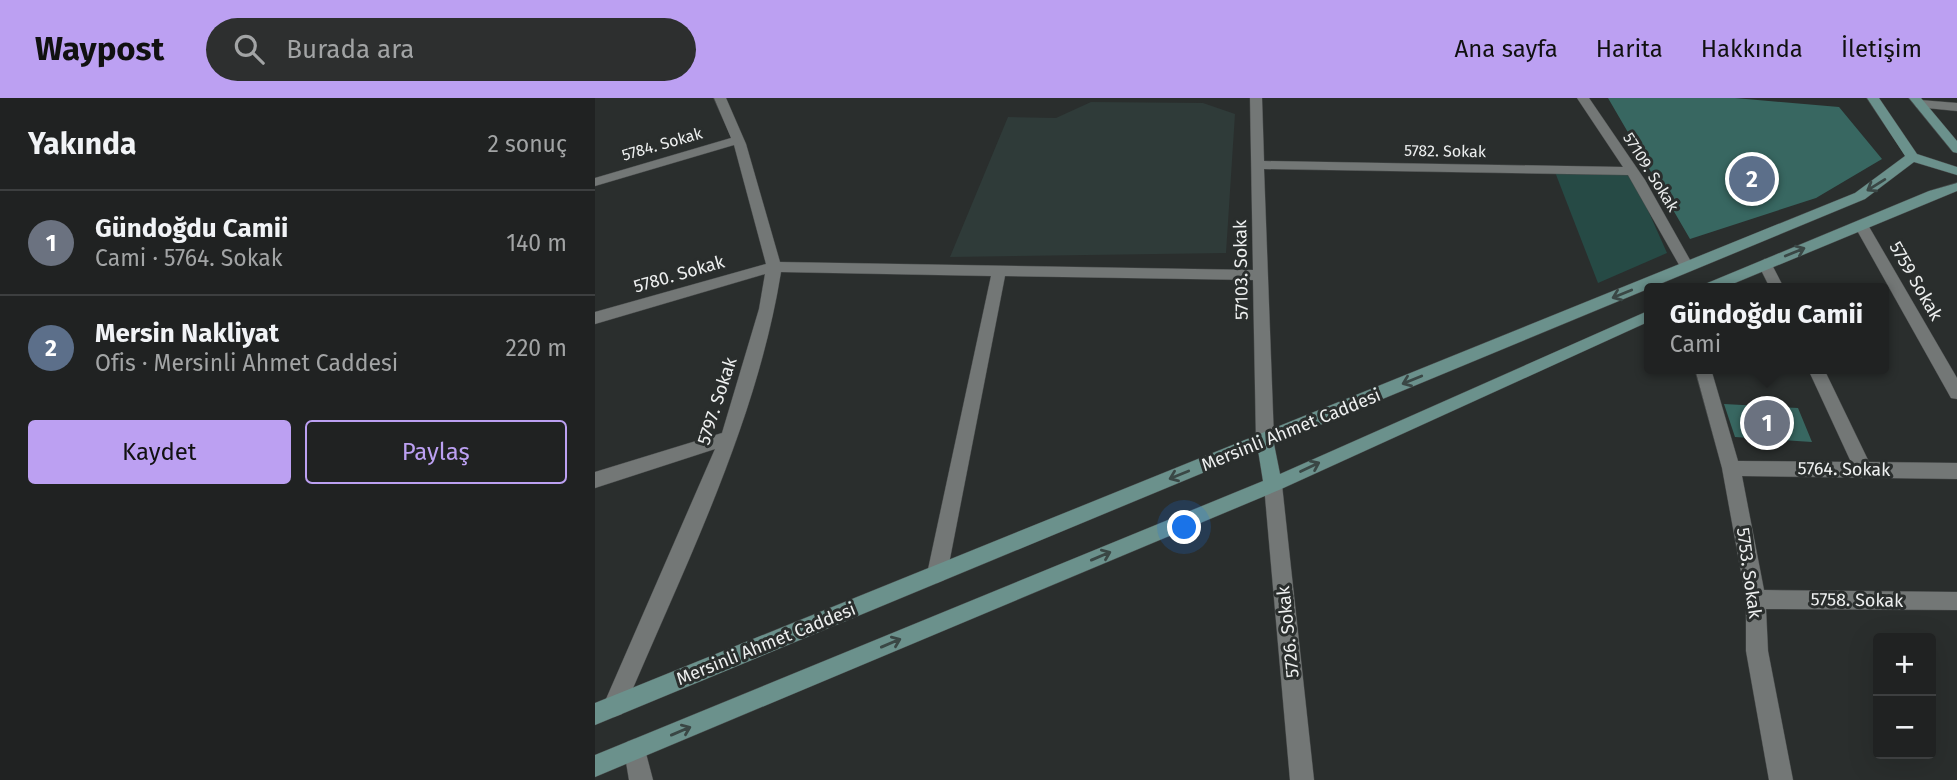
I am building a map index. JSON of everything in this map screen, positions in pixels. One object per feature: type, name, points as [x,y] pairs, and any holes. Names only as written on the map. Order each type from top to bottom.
[{"type":"street","name":"5797. Sokak","points":[[614,706],[729,438],[767,309],[774,267],[738,140],[720,98]]},
{"type":"street","name":"57103. Sokak","points":[[1256,98],[1265,440]]},
{"type":"street","name":"57109. Sokak","points":[[1583,98],[1632,171],[1687,267]]},
{"type":"street","points":[[1873,98],[1912,157],[1957,171]]},
{"type":"street","points":[[1917,101],[1957,107]]},
{"type":"street","points":[[1917,101],[1957,149]]},
{"type":"street","name":"5784. Sokak","points":[[595,182],[738,140]]},
{"type":"street","name":"Mersinli Ahmet Caddesi","points":[[1648,283],[1860,196],[1901,169],[1912,157]]},
{"type":"street","name":"5782. Sokak","points":[[1258,166],[1632,171]]},
{"type":"street","points":[[1721,283],[1957,187]]},
{"type":"street","name":"5759 Sokak","points":[[1861,225],[1957,393]]},
{"type":"street","points":[[1765,264],[1774,283]]},
{"type":"street","name":"5780. Sokak","points":[[595,318],[774,267],[1260,275]]},
{"type":"street","points":[[937,574],[999,271]]},
{"type":"street","name":"Mersinli Ahmet Caddesi","points":[[595,714],[1644,285]]},
{"type":"street","points":[[595,766],[1273,485],[1644,318]]},
{"type":"street","name":"5753. Sokak","points":[[1704,374],[1731,468],[1756,599],[1757,650],[1781,780]]},
{"type":"street","points":[[1818,374],[1864,470]]},
{"type":"street","points":[[595,480],[729,438]]},
{"type":"street","points":[[1265,440],[1273,485]]},
{"type":"street","name":"5764. Sokak","points":[[1731,468],[1957,471]]},
{"type":"street","name":"5726. Sokak","points":[[1273,485],[1302,780]]},
{"type":"street","name":"5758. Sokak","points":[[1756,599],[1957,601]]},
{"type":"street","points":[[635,750],[641,780]]},
{"type":"shaded area","points":[[1091,102],[1203,103],[1235,114],[1226,253],[950,257],[1008,117],[1056,118]]},
{"type":"shaded area","points":[[1555,172],[1631,172],[1667,253],[1598,283]]},
{"type":"building","points":[[1608,98],[1735,98],[1839,107],[1882,159],[1816,198],[1690,239]]},
{"type":"building","points":[[1724,404],[1798,408],[1812,442],[1735,437]]},
{"type":"place","name":"Mersin Nakliyat","points":[[1752,179]]},
{"type":"place","name":"Gündoğdu Camii","points":[[1767,423]]}]
